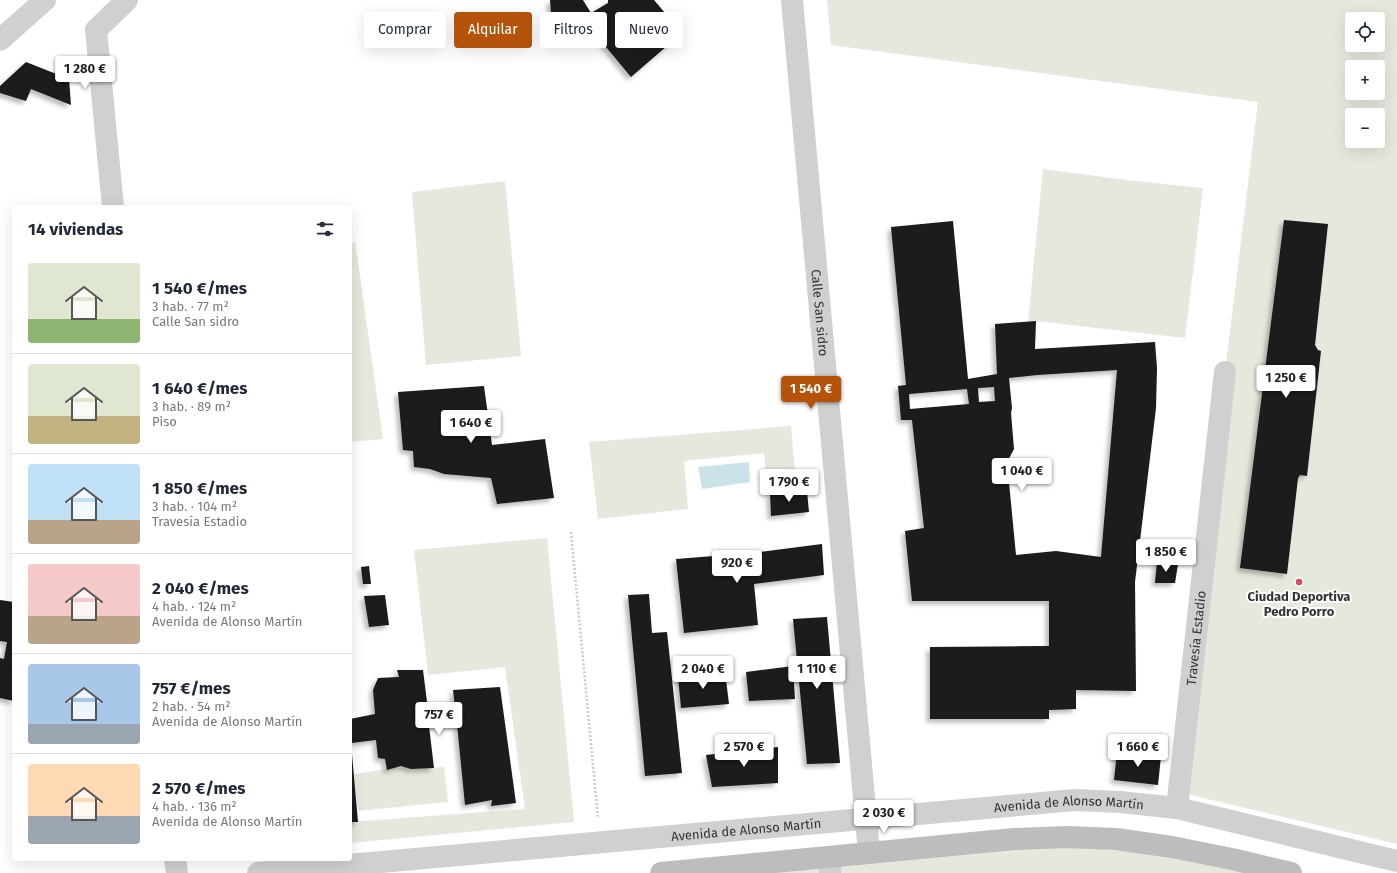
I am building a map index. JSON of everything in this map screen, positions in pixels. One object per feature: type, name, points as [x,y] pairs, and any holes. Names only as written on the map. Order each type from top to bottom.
[{"type":"main road","points":[[661,873],[830,865],[869,853],[1014,839],[1066,836],[1116,839],[1172,847],[1291,873]]},
{"type":"street","points":[[0,40],[45,0]]},
{"type":"street","name":"Calle San sidro","points":[[792,0],[869,853]]},
{"type":"street","points":[[113,205],[96,30],[125,1]]},
{"type":"street","name":"Travesía Estadio","points":[[1177,808],[1225,372]]},
{"type":"street","name":"Avenida de Alonso Martín","points":[[258,873],[1075,800],[1120,802],[1177,808],[1397,861]]},
{"type":"street","points":[[176,861],[177,873]]},
{"type":"path","points":[[571,532],[600,842]]},
{"type":"shaded area","name":"Ciudad Deportiva Pedro Porro","points":[[827,0],[1397,0],[1397,844],[1178,792],[1225,372],[1258,102],[831,45]]},
{"type":"shaded area","points":[[1043,169],[1203,188],[1185,338],[1036,321],[1028,322]]},
{"type":"shaded area","points":[[505,181],[521,356],[426,365],[412,192]]},
{"type":"shaded area","points":[[355,241],[383,439],[352,442],[352,243]]},
{"type":"shaded area","points":[[791,426],[796,484],[767,483],[764,453],[684,461],[688,509],[598,519],[589,442]]},
{"type":"shaded area","points":[[547,538],[574,822],[352,843],[352,822],[525,809],[505,667],[428,675],[414,550]]},
{"type":"shaded area","points":[[409,766],[412,769],[444,767],[448,802],[358,811],[354,774]]},
{"type":"shaded area","points":[[1066,837],[1291,873],[661,873]]},
{"type":"water","points":[[749,462],[750,482],[702,489],[698,467]]},
{"type":"building","points":[[550,0],[583,0],[590,12],[551,12]]},
{"type":"building","points":[[608,0],[654,0],[664,12],[615,12],[615,48],[665,48],[631,77],[607,48],[607,12],[593,12],[608,3]]},
{"type":"building","points":[[26,62],[69,79],[71,105],[31,89],[26,101],[0,93],[0,86]]},
{"type":"building","points":[[1284,220],[1328,224],[1315,345],[1318,350],[1321,351],[1307,476],[1300,475],[1298,478],[1287,574],[1240,568]]},
{"type":"building","points":[[953,221],[968,379],[997,374],[995,324],[1036,321],[1035,349],[1155,342],[1157,368],[1156,408],[1135,582],[1136,691],[1076,690],[1076,709],[1049,710],[1049,719],[930,719],[930,647],[1049,646],[1049,601],[912,601],[905,531],[924,528],[912,420],[901,420],[898,386],[906,385],[891,227]],"holes":[[[1117,370],[1101,557],[1056,551],[1016,555],[1007,462],[1014,449],[1009,378]],[[994,387],[995,401],[979,402],[978,388]],[[967,389],[969,404],[910,409],[909,394]]]},
{"type":"building","points":[[484,386],[492,445],[545,439],[554,498],[497,504],[491,478],[444,474],[430,469],[414,467],[413,451],[403,450],[398,392]]},
{"type":"building","points":[[807,491],[809,512],[771,516],[770,493]]},
{"type":"building","points":[[822,544],[824,575],[754,584],[758,625],[684,633],[676,559],[752,553]]},
{"type":"building","points":[[1157,561],[1178,564],[1175,583],[1155,583]]},
{"type":"building","points":[[369,566],[371,584],[363,584],[361,567]]},
{"type":"building","points":[[649,594],[652,633],[667,632],[682,773],[645,776],[628,595]]},
{"type":"building","points":[[385,595],[389,625],[369,627],[364,596]]},
{"type":"building","points":[[0,600],[12,602],[12,701],[0,698],[0,658],[4,659],[7,642],[0,641]]},
{"type":"building","points":[[827,617],[840,763],[807,764],[793,619]]},
{"type":"building","points":[[793,666],[795,699],[749,701],[746,672]]},
{"type":"building","points":[[397,670],[423,670],[428,710],[455,707],[453,690],[500,687],[516,803],[491,806],[492,800],[465,805],[457,724],[429,726],[434,768],[411,769],[401,766],[387,770],[385,759],[378,758],[376,740],[352,743],[352,719],[375,714],[373,690],[378,678],[399,677]]},
{"type":"building","points":[[725,672],[729,704],[681,708],[678,677]]},
{"type":"building","points":[[778,747],[778,783],[712,787],[706,755]]},
{"type":"building","points":[[1117,752],[1161,756],[1158,785],[1114,780]]},
{"type":"building","points":[[352,754],[358,822],[352,822]]},
{"type":"place","name":"Ciudad Deportiva Pedro Porro","points":[[1299,582]]}]
